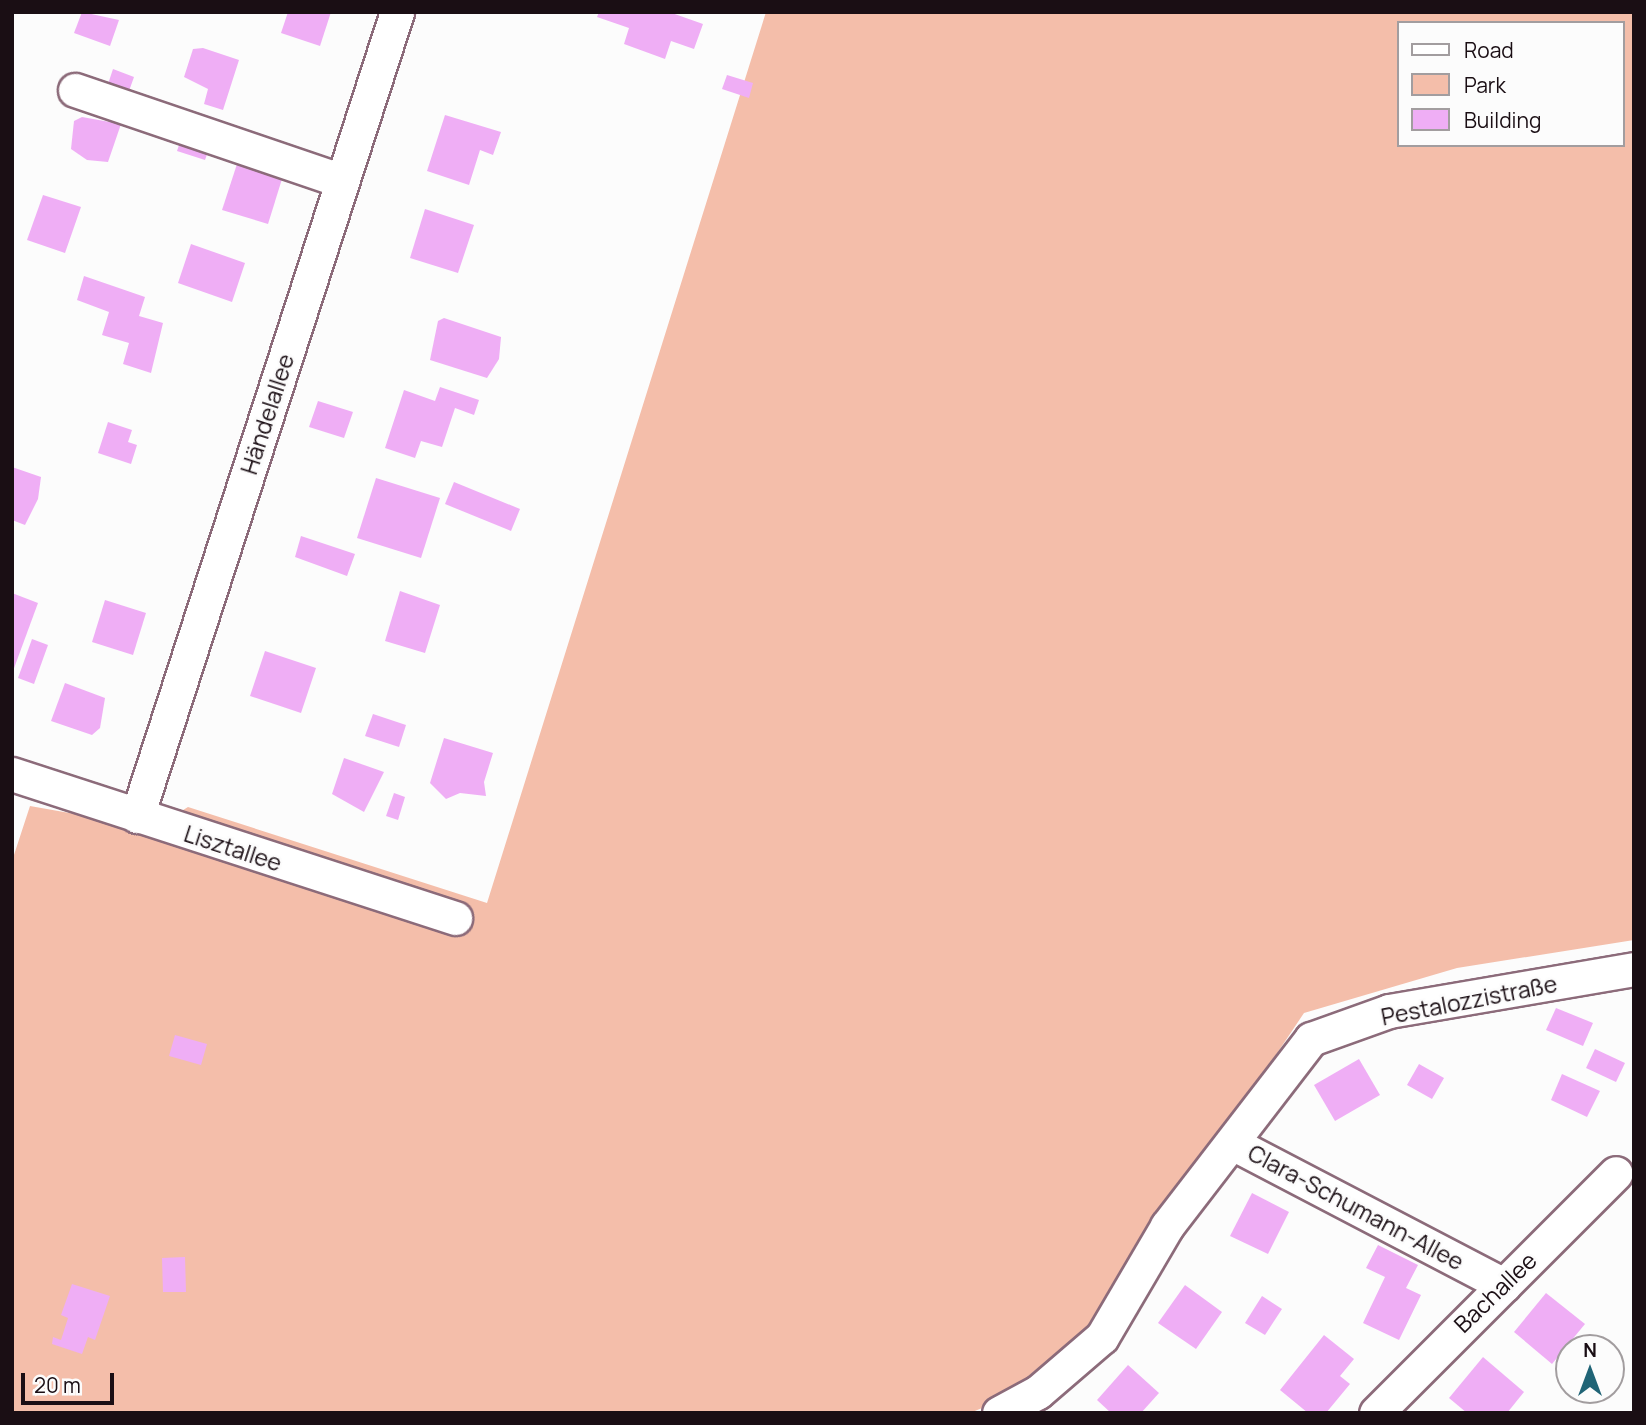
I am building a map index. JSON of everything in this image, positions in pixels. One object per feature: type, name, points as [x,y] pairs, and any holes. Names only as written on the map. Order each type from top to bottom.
[{"type":"street","name":"Händelallee","points":[[137,817],[397,12]]},
{"type":"street","points":[[75,90],[342,181]]},
{"type":"street","name":"Lisztallee","points":[[12,774],[137,817],[455,918]]},
{"type":"street","name":"Pestalozzistraße","points":[[1233,1143],[1311,1039],[1389,1011],[1634,969]]},
{"type":"street","name":"Clara-Schumann-Allee","points":[[999,1413],[1038,1392],[1102,1337],[1167,1226],[1233,1143],[1504,1285]]},
{"type":"street","name":"Bachallee","points":[[1376,1413],[1616,1173]]},
{"type":"green space","points":[[766,12],[1634,12],[1634,940],[1457,968],[1304,1013],[1102,1314],[999,1401],[970,1413],[12,1413],[12,861],[30,806],[154,828],[188,807],[487,903]]},
{"type":"building","points":[[82,12],[119,20],[110,46],[74,33]]},
{"type":"building","points":[[288,12],[331,12],[320,46],[281,33]]},
{"type":"building","points":[[599,12],[669,12],[703,24],[694,49],[671,41],[665,59],[624,44],[629,28],[597,17]]},
{"type":"building","points":[[203,48],[239,60],[223,110],[204,104],[208,89],[184,77],[193,49]]},
{"type":"building","points":[[113,69],[134,77],[129,91],[108,84]]},
{"type":"building","points":[[727,75],[753,83],[749,98],[722,89]]},
{"type":"building","points":[[445,115],[501,132],[493,155],[480,150],[469,185],[427,171]]},
{"type":"building","points":[[82,117],[121,124],[108,162],[87,160],[71,149],[74,121]]},
{"type":"building","points":[[169,130],[211,143],[205,160],[177,151],[179,145],[166,141]]},
{"type":"building","points":[[237,164],[282,179],[268,224],[222,210]]},
{"type":"building","points":[[43,195],[81,207],[65,253],[27,240]]},
{"type":"building","points":[[425,209],[474,225],[458,273],[410,258]]},
{"type":"building","points":[[191,244],[245,263],[232,302],[178,283]]},
{"type":"building","points":[[84,276],[145,297],[139,316],[163,323],[151,373],[123,364],[129,343],[102,335],[109,312],[77,300]]},
{"type":"building","points":[[444,318],[501,337],[499,359],[487,378],[430,360],[438,321]]},
{"type":"building","points":[[440,387],[479,400],[474,415],[455,408],[442,447],[421,441],[415,458],[385,448],[404,390],[435,401]]},
{"type":"building","points":[[318,401],[353,412],[344,438],[309,427]]},
{"type":"building","points":[[108,422],[132,430],[128,442],[137,445],[131,464],[98,453]]},
{"type":"building","points":[[12,467],[41,477],[38,499],[25,525],[12,520]]},
{"type":"building","points":[[376,478],[440,498],[421,558],[357,538]]},
{"type":"building","points":[[454,482],[520,509],[511,531],[445,504]]},
{"type":"building","points":[[301,536],[355,554],[347,576],[295,557]]},
{"type":"building","points":[[400,591],[440,605],[425,653],[385,641]]},
{"type":"building","points":[[12,593],[38,603],[13,671],[12,671]]},
{"type":"building","points":[[105,600],[146,613],[133,655],[92,642]]},
{"type":"building","points":[[32,639],[48,645],[34,684],[18,678]]},
{"type":"building","points":[[265,651],[316,668],[301,713],[250,696]]},
{"type":"building","points":[[65,683],[105,698],[100,728],[92,735],[51,721]]},
{"type":"building","points":[[373,714],[406,725],[399,747],[365,736]]},
{"type":"building","points":[[444,738],[493,753],[484,782],[486,796],[460,793],[446,799],[430,783]]},
{"type":"building","points":[[344,758],[384,772],[364,812],[332,794]]},
{"type":"building","points":[[394,793],[405,797],[398,820],[386,816]]},
{"type":"building","points":[[1556,1008],[1593,1023],[1583,1046],[1546,1030]]},
{"type":"building","points":[[175,1035],[207,1044],[201,1065],[169,1056]]},
{"type":"building","points":[[1595,1049],[1625,1063],[1616,1082],[1586,1068]]},
{"type":"building","points":[[1359,1059],[1380,1095],[1335,1121],[1314,1085]]},
{"type":"building","points":[[1419,1064],[1444,1078],[1432,1099],[1407,1085]]},
{"type":"building","points":[[1562,1074],[1600,1091],[1587,1117],[1551,1100]]},
{"type":"building","points":[[1252,1193],[1289,1212],[1268,1254],[1230,1236]]},
{"type":"building","points":[[1378,1245],[1418,1265],[1406,1288],[1421,1295],[1399,1340],[1363,1323],[1385,1277],[1366,1268]]},
{"type":"building","points":[[185,1257],[186,1292],[163,1292],[162,1258]]},
{"type":"building","points":[[72,1284],[110,1296],[95,1340],[88,1337],[82,1354],[52,1344],[53,1337],[61,1340],[68,1318],[61,1315]]},
{"type":"building","points":[[1185,1285],[1222,1312],[1196,1349],[1158,1323]]},
{"type":"building","points":[[1546,1293],[1585,1324],[1577,1334],[1555,1334],[1555,1360],[1552,1364],[1514,1332]]},
{"type":"building","points":[[1262,1296],[1282,1309],[1265,1335],[1245,1323]]},
{"type":"building","points":[[1324,1335],[1354,1359],[1340,1376],[1350,1384],[1326,1413],[1308,1413],[1280,1390]]},
{"type":"building","points":[[1483,1357],[1524,1392],[1507,1413],[1467,1413],[1449,1398]]},
{"type":"building","points":[[1128,1365],[1159,1393],[1141,1413],[1111,1413],[1097,1400]]}]
